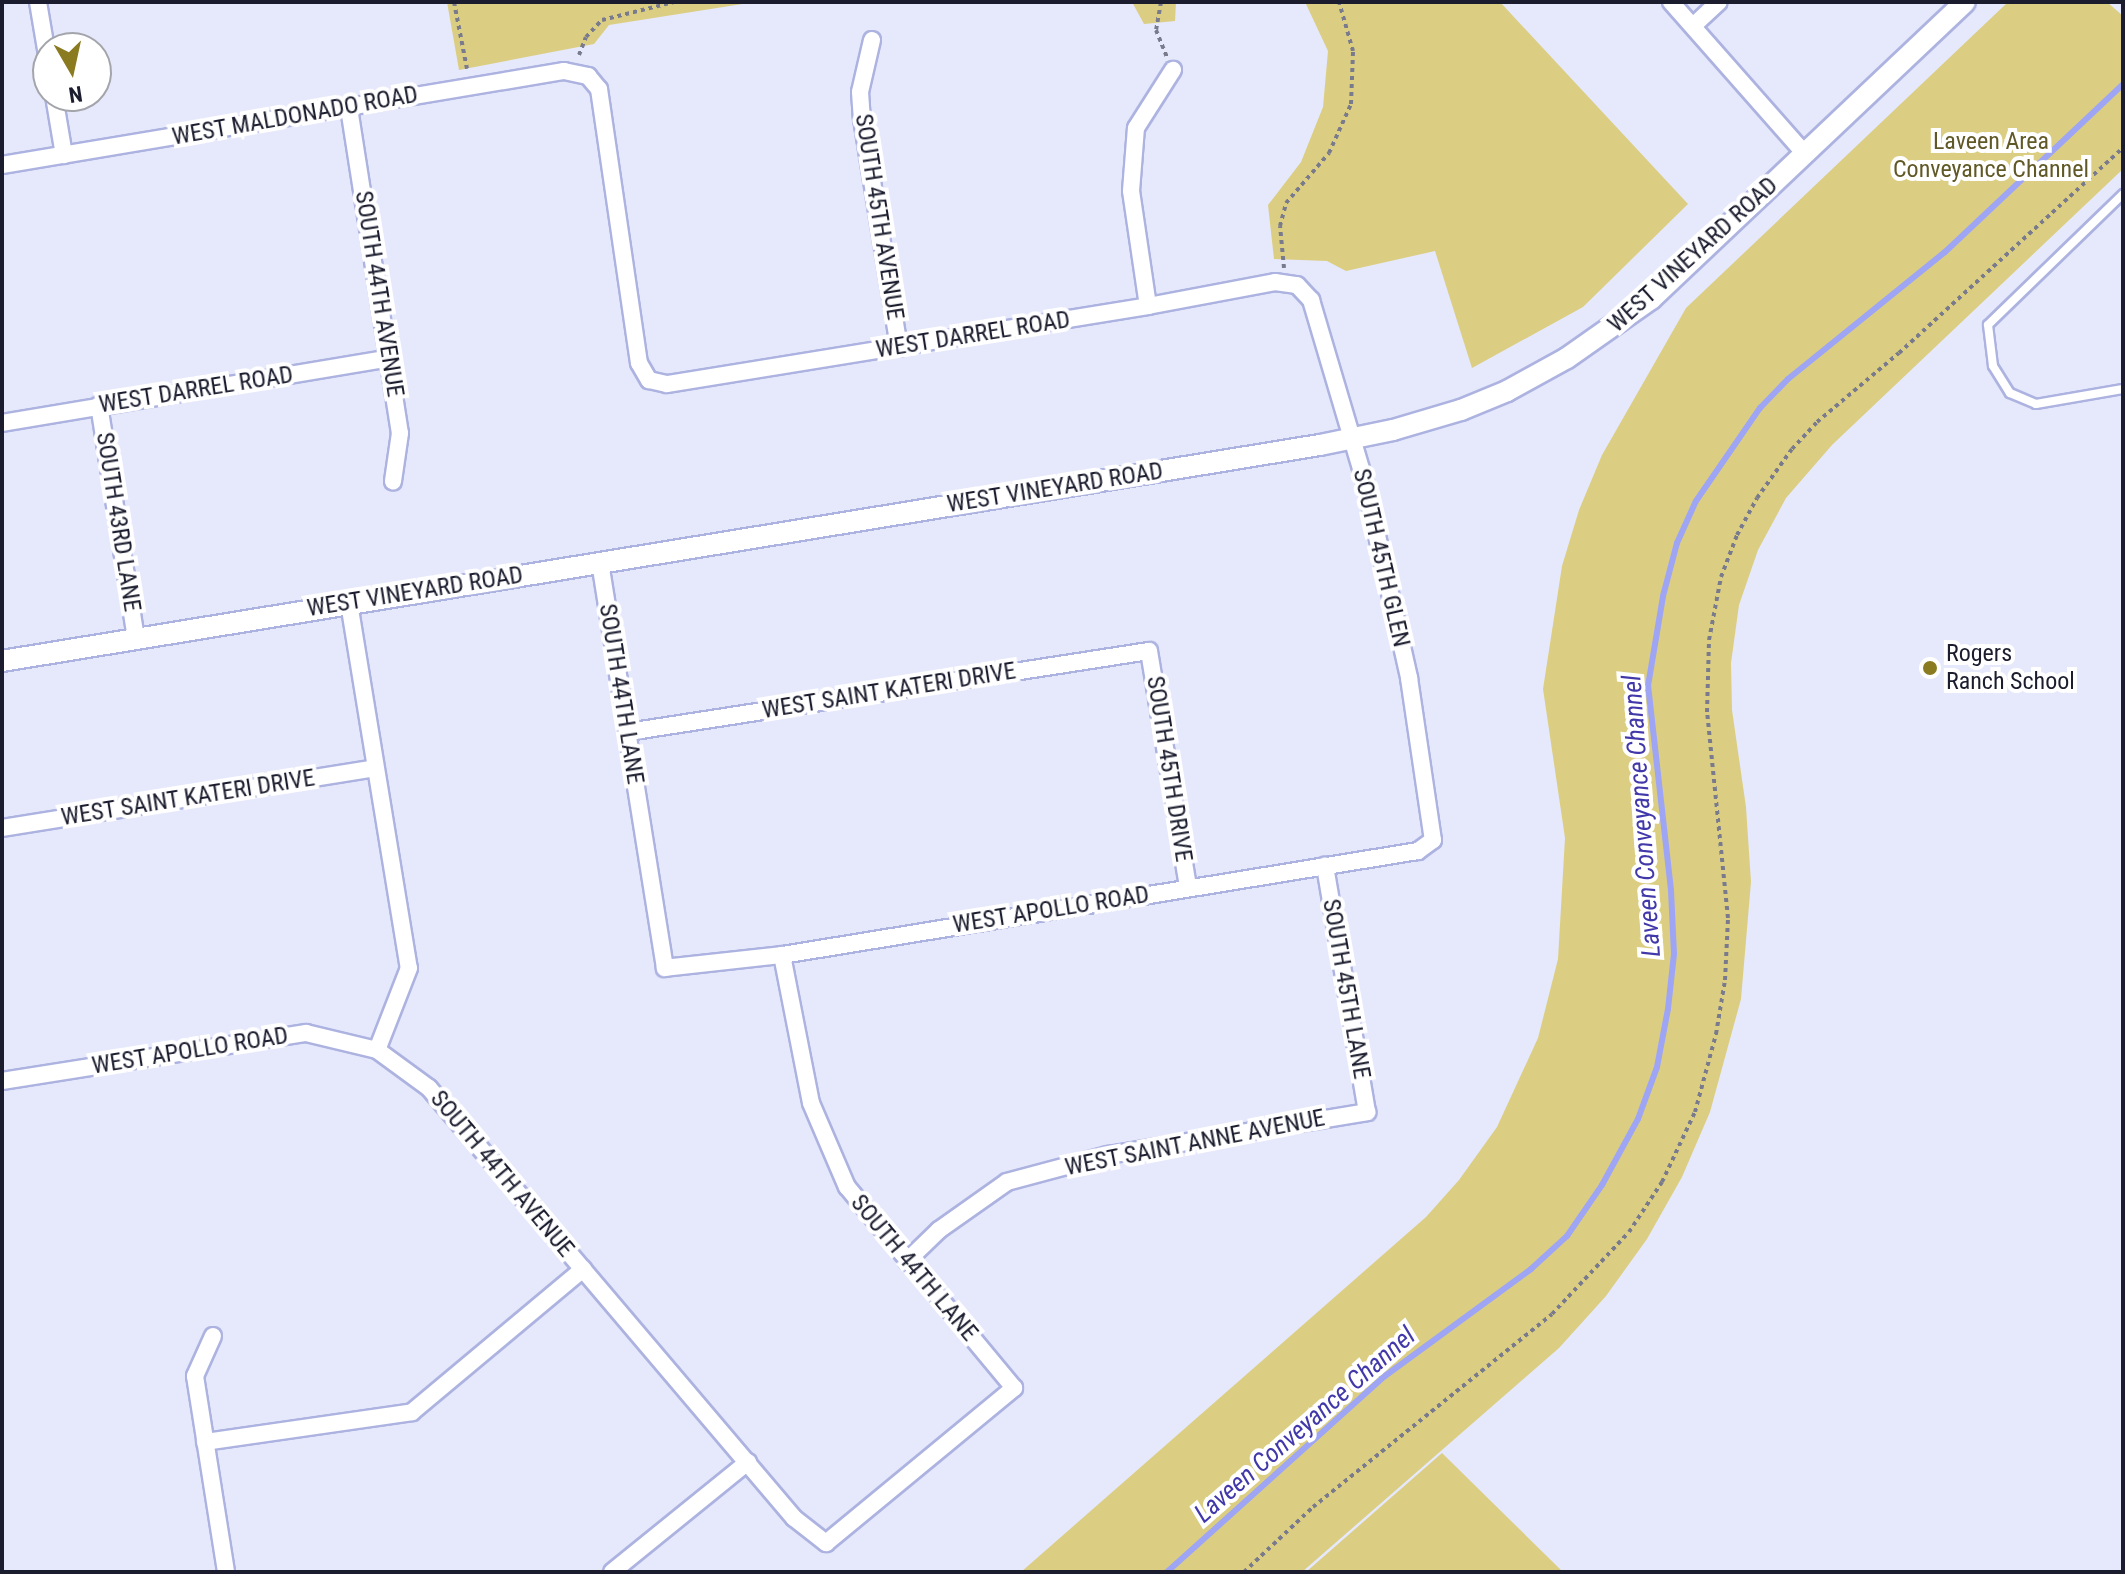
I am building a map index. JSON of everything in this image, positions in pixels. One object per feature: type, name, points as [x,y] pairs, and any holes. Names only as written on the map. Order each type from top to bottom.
[{"type":"street","points":[[38,2],[43,32]]},
{"type":"street","points":[[1671,2],[1805,154]]},
{"type":"street","points":[[1693,26],[1719,2]]},
{"type":"street","name":"WEST VINEYARD ROAD","points":[[2,661],[1352,438],[1461,410],[1529,379],[1602,337],[1686,268],[1965,2]]},
{"type":"street","name":"SOUTH 45TH AVENUE","points":[[872,40],[860,92],[899,348]]},
{"type":"street","points":[[1148,306],[1131,191],[1136,128],[1173,70]]},
{"type":"street","name":"WEST MALDONADO ROAD","points":[[2,165],[564,71],[580,74]]},
{"type":"street","name":"WEST DARREL ROAD","points":[[580,74],[599,89],[639,363],[649,380],[667,384],[899,348],[1275,282],[1291,284]]},
{"type":"street","name":"SOUTH 44TH AVENUE","points":[[349,108],[400,433],[393,481]]},
{"type":"street","points":[[57,112],[64,155]]},
{"type":"street","name":"SOUTH 45TH GLEN","points":[[1291,284],[1311,300],[1352,438],[1409,678],[1433,840]]},
{"type":"street","name":"WEST DARREL ROAD","points":[[2,423],[390,358]]},
{"type":"street","name":"SOUTH 43RD LANE","points":[[99,405],[136,639]]},
{"type":"street","name":"SOUTH 44TH LANE","points":[[600,562],[665,968]]},
{"type":"street","points":[[349,603],[409,968],[377,1050]]},
{"type":"street","name":"WEST SAINT KATERI DRIVE","points":[[628,732],[1149,651]]},
{"type":"street","name":"SOUTH 45TH DRIVE","points":[[1149,651],[1188,887]]},
{"type":"street","name":"WEST SAINT KATERI DRIVE","points":[[2,828],[375,768]]},
{"type":"street","name":"WEST APOLLO ROAD","points":[[665,968],[782,955],[1418,851],[1433,840]]},
{"type":"street","name":"SOUTH 45TH LANE","points":[[1325,866],[1367,1112]]},
{"type":"street","name":"SOUTH 44TH LANE","points":[[782,955],[811,1103],[847,1187],[1014,1388],[826,1543]]},
{"type":"street","name":"WEST APOLLO ROAD","points":[[2,1081],[306,1033],[377,1050]]},
{"type":"street","name":"SOUTH 44TH AVENUE","points":[[377,1050],[429,1088],[794,1518],[826,1543]]},
{"type":"street","name":"WEST SAINT ANNE AVENUE","points":[[907,1261],[939,1230],[1007,1182],[1108,1155],[1367,1112]]},
{"type":"street","points":[[205,1442],[412,1412],[583,1269]]},
{"type":"street","points":[[213,1336],[195,1376],[226,1572]]},
{"type":"street","points":[[612,1572],[748,1462]]},
{"type":"lane","points":[[2123,194],[1988,325],[1993,366],[2010,393],[2036,404],[2123,389]]},
{"type":"path","points":[[454,2],[471,87]]},
{"type":"path","points":[[580,74],[586,37],[602,20],[674,2]]},
{"type":"path","points":[[1161,2],[1156,30],[1173,70]]},
{"type":"path","points":[[1291,284],[1280,226],[1286,203],[1329,153],[1351,104],[1353,51],[1339,2]]},
{"type":"path","points":[[1244,1572],[1313,1507],[1552,1314],[1629,1232],[1662,1182],[1695,1112],[1716,1034],[1725,980],[1728,918],[1707,712],[1707,683],[1709,640],[1721,577],[1737,535],[1783,461],[1817,422],[1899,353],[2123,148]]},
{"type":"green space","points":[[447,2],[755,2],[609,25],[594,44],[459,70]]},
{"type":"green space","points":[[1132,2],[1176,2],[1175,21],[1144,24]]},
{"type":"green space","points":[[1305,2],[1500,2],[1688,204],[1583,307],[1472,368],[1435,251],[1346,271],[1327,261],[1274,259],[1268,205],[1301,162],[1323,107],[1328,51]]},
{"type":"green space","name":"Laveen Area Conveyance Channel","points":[[2008,2],[2107,2],[2123,16],[2123,169],[1832,445],[1786,498],[1758,550],[1739,605],[1731,663],[1732,710],[1746,807],[1751,882],[1741,999],[1710,1112],[1682,1177],[1647,1239],[1606,1296],[1559,1348],[1302,1572],[1021,1572],[1426,1217],[1459,1180],[1497,1127],[1538,1038],[1558,959],[1565,838],[1543,689],[1562,566],[1579,510],[1602,455],[1686,308]]},
{"type":"green space","points":[[1442,1453],[1563,1572],[1306,1572]]},
{"type":"waterway","name":"Laveen Conveyance Channel","points":[[1167,1572],[1385,1376],[1531,1269],[1567,1236],[1602,1185],[1638,1119],[1657,1067],[1668,1009],[1674,954],[1671,890],[1648,686],[1663,596],[1677,543],[1696,501],[1760,408],[1788,379],[1945,252],[2123,84]]},
{"type":"place","name":"Rogers Ranch School","points":[[1930,668]]}]
